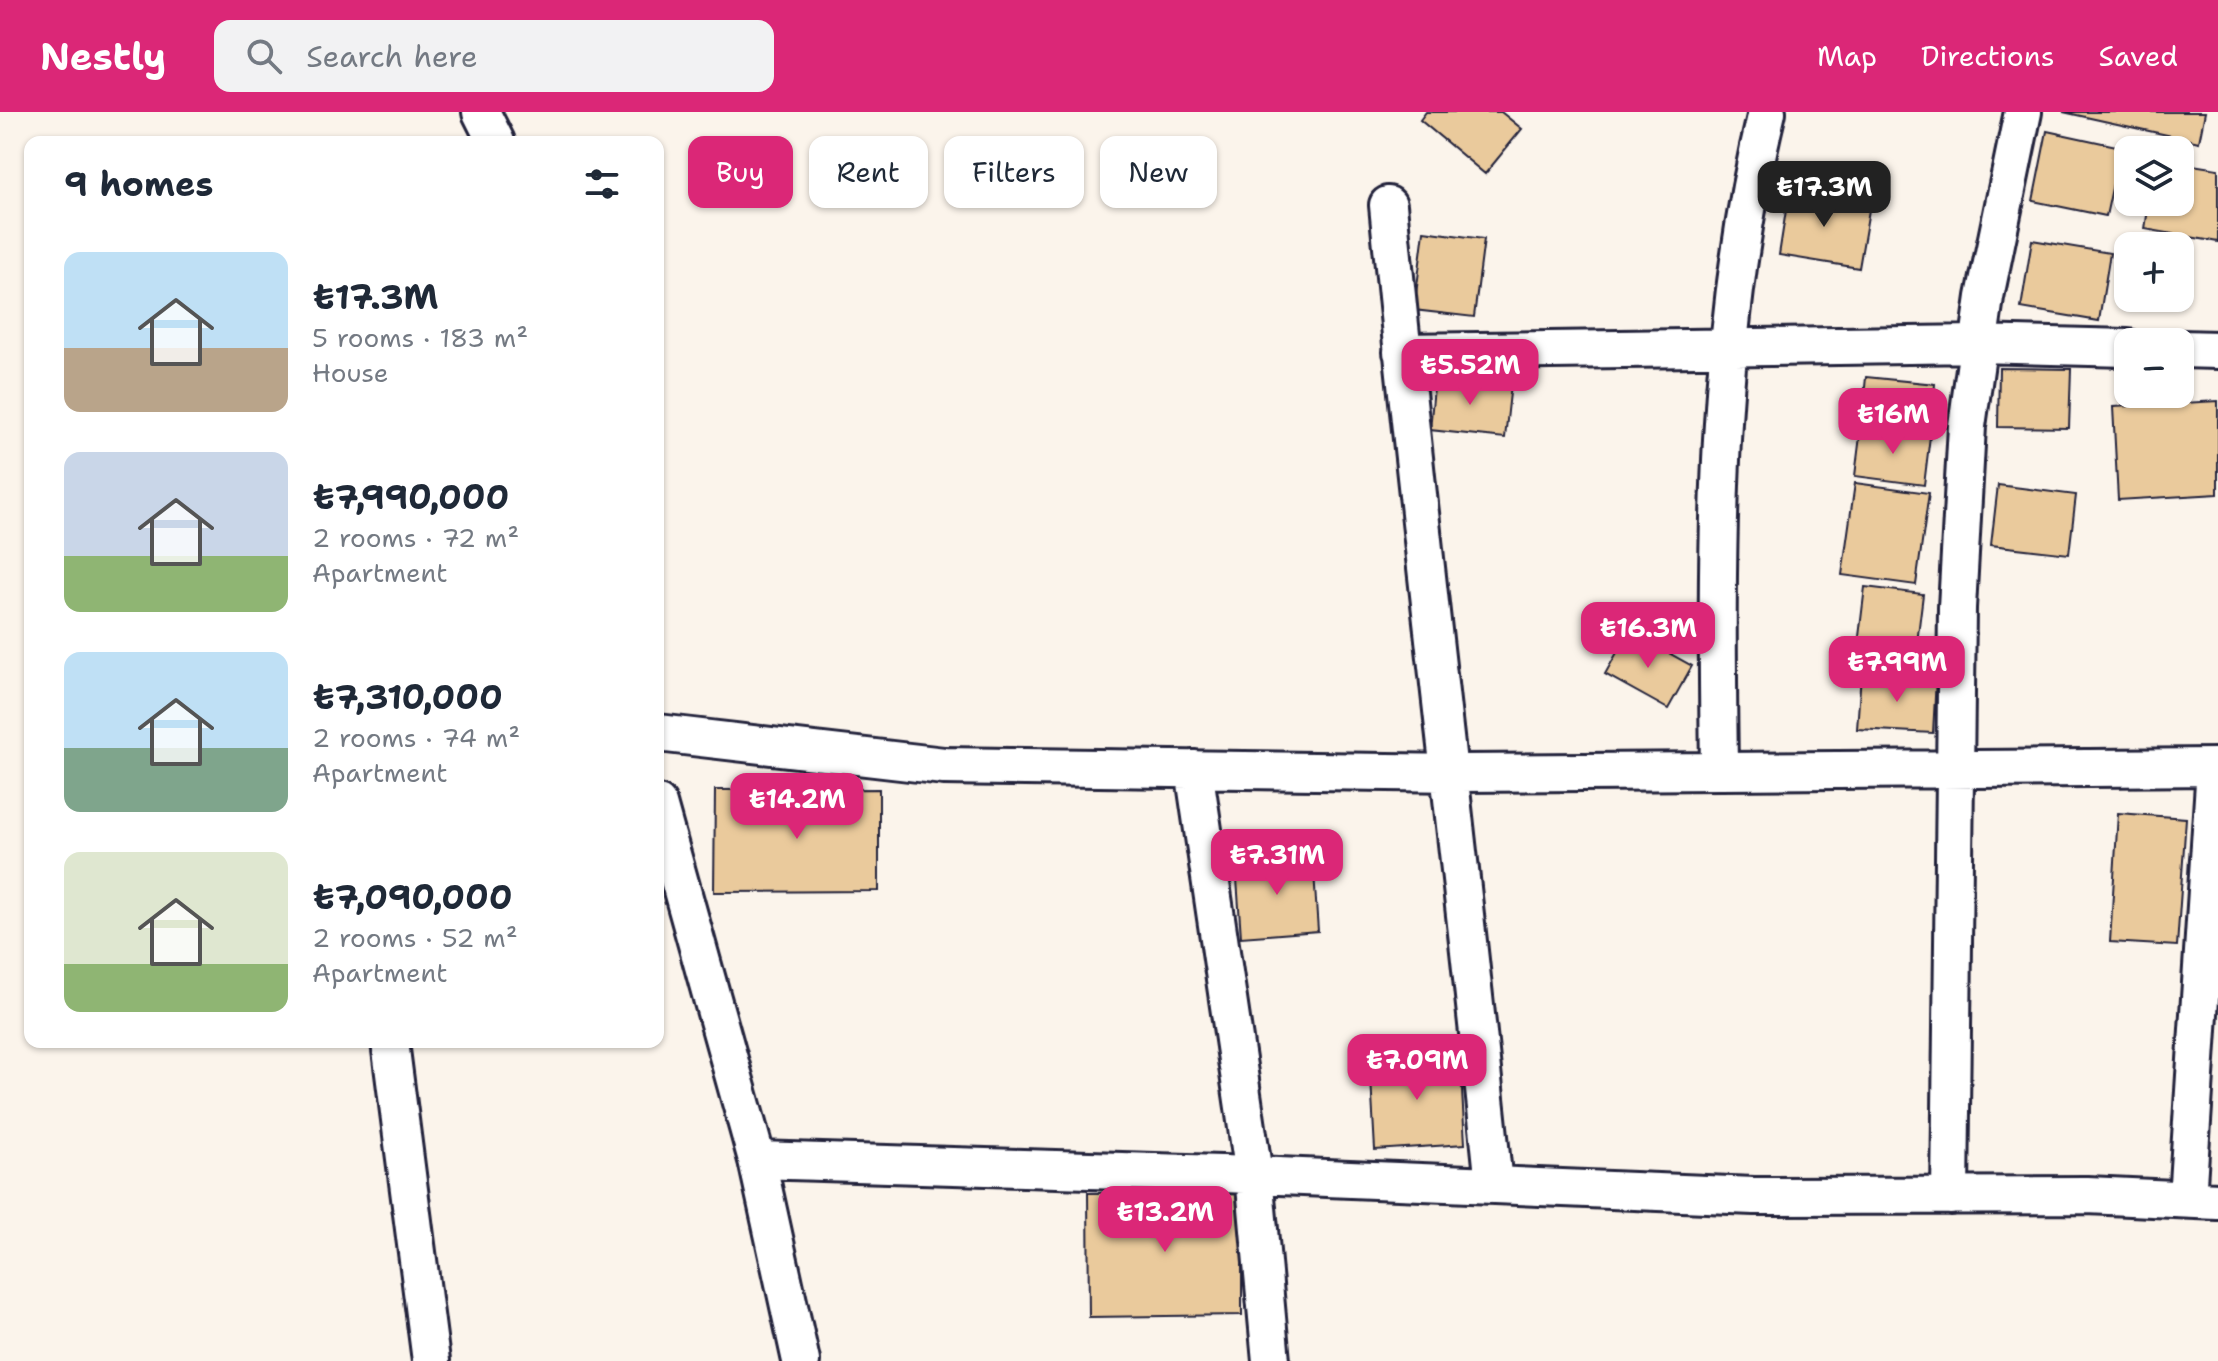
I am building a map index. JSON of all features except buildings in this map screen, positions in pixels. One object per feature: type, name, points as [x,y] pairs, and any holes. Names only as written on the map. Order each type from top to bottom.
[{"type":"street","points":[[481,112],[493,136]]},
{"type":"street","points":[[1719,770],[1716,543],[1725,348],[1767,112]]},
{"type":"street","points":[[1950,1196],[1957,608],[1967,426],[1978,344],[2023,112]]},
{"type":"street","points":[[1388,205],[1402,352],[1452,773],[1494,1185]]},
{"type":"street","points":[[1402,352],[1978,344],[2114,348]]},
{"type":"street","points":[[2194,349],[2218,350]]},
{"type":"street","points":[[664,734],[944,766],[1452,773],[2216,767],[2202,1200],[2087,1195],[1754,1196],[1254,1175],[757,1160]]},
{"type":"street","points":[[1194,769],[1254,1175],[1271,1361]]},
{"type":"street","points":[[664,826],[757,1160],[801,1361]]},
{"type":"street","points":[[391,1048],[431,1361]]}]
